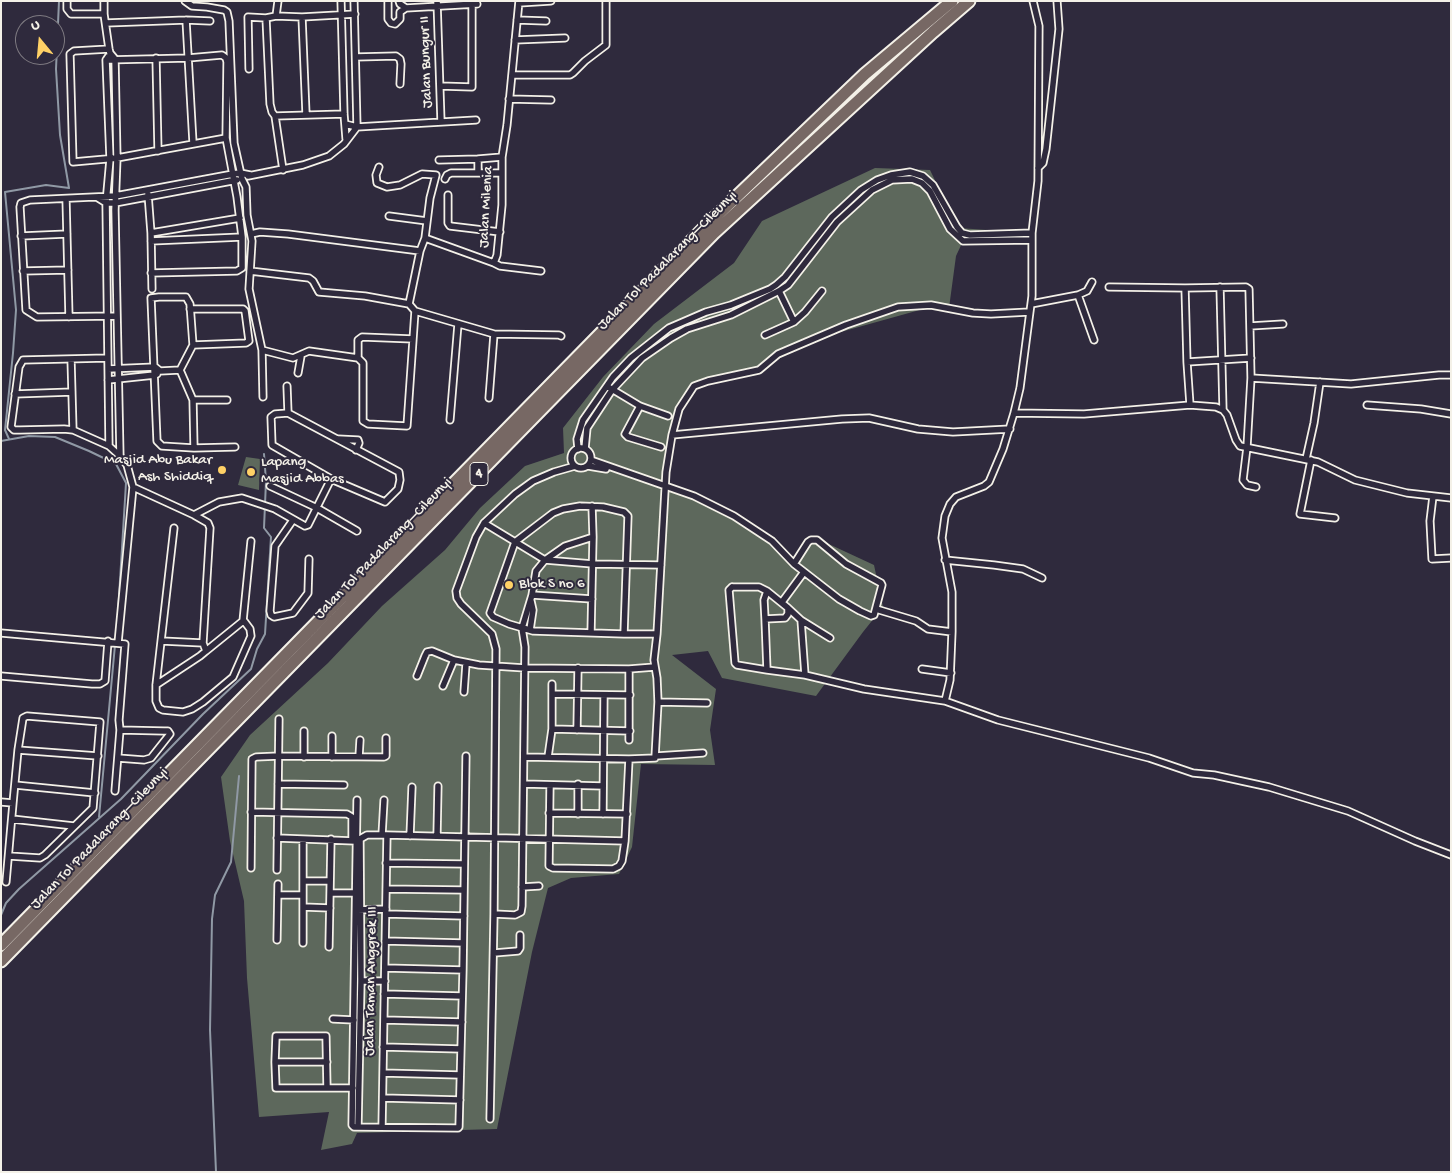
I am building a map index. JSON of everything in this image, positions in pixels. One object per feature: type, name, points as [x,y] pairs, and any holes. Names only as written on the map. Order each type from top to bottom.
[{"type":"highway","name":"Jalan Tol Padalarang–Cileunyi","points":[[1,945],[708,222],[865,74],[952,1]]},
{"type":"highway","name":"Jalan Tol Padalarang–Cileunyi","points":[[1,961],[714,234],[933,32],[970,1]]},
{"type":"street","points":[[67,1],[67,9],[71,14],[104,14]]},
{"type":"street","points":[[104,1],[104,14],[110,51],[115,59],[117,158],[115,200],[116,316],[120,456]]},
{"type":"street","points":[[184,1],[192,6],[223,9],[227,12],[231,29],[234,143],[241,176],[246,187],[247,215],[251,234],[251,302],[262,350],[263,398]]},
{"type":"street","points":[[276,16],[278,1]]},
{"type":"street","points":[[341,1],[346,140]]},
{"type":"street","points":[[116,316],[37,317],[26,310],[21,236],[21,203],[30,200],[98,198],[115,200],[303,166],[329,156],[344,144],[357,126],[354,1]]},
{"type":"street","points":[[388,1],[388,19],[390,23],[398,22],[400,12],[406,8],[437,3],[474,4],[472,87],[440,86]]},
{"type":"street","points":[[399,1],[406,8]]},
{"type":"street","points":[[519,2],[551,1]]},
{"type":"street","points":[[512,75],[570,75],[573,73],[606,45],[606,1]]},
{"type":"street","points":[[945,702],[949,690],[952,632],[952,592],[942,538],[948,508],[956,497],[984,486],[989,482],[1010,429],[1020,388],[1031,304],[1032,232],[1038,168],[1037,84],[1039,26],[1033,1]]},
{"type":"street","points":[[1038,168],[1043,162],[1046,149],[1059,29],[1057,1]]},
{"type":"street","name":"Jalan Milenia","points":[[425,238],[494,263],[500,232],[502,158],[519,2]]},
{"type":"street","name":"Jalan Bungur II","points":[[437,3],[441,122]]},
{"type":"street","points":[[249,69],[248,14],[266,18],[276,16],[302,17],[355,14]]},
{"type":"street","points":[[302,17],[306,114]]},
{"type":"street","points":[[266,18],[270,104],[275,116],[283,170]]},
{"type":"street","points":[[186,20],[193,143]]},
{"type":"street","points":[[517,20],[546,21]]},
{"type":"street","points":[[106,23],[210,21]]},
{"type":"street","points":[[515,40],[565,38]]},
{"type":"street","points":[[110,51],[74,51],[70,54],[73,162],[117,158],[226,138]]},
{"type":"street","points":[[109,446],[106,200],[110,159],[106,60],[110,51]]},
{"type":"street","points":[[106,60],[188,58],[219,55],[226,58],[226,138],[240,218],[242,265],[240,270],[151,273]]},
{"type":"street","points":[[356,57],[396,56],[400,59],[401,64],[400,84]]},
{"type":"street","points":[[156,58],[158,151]]},
{"type":"street","points":[[509,99],[551,100]]},
{"type":"street","points":[[275,116],[344,114]]},
{"type":"street","points":[[345,124],[357,126],[476,120]]},
{"type":"street","points":[[478,158],[478,173]]},
{"type":"street","points":[[439,160],[502,158]]},
{"type":"street","points":[[379,167],[376,175],[377,183],[387,187],[400,185],[422,174],[436,174],[430,198],[425,238],[420,251],[409,304]]},
{"type":"street","points":[[574,463],[582,468],[589,463],[590,453],[581,449],[577,439],[583,420],[631,358],[669,328],[686,320],[739,302],[776,285],[785,277],[832,217],[861,190],[877,180],[891,175],[910,172],[924,176],[933,185],[956,227],[970,238],[1032,232]]},
{"type":"street","points":[[445,179],[448,174],[501,173]]},
{"type":"street","points":[[609,388],[642,358],[671,338],[687,329],[731,315],[779,291],[788,284],[837,222],[865,195],[892,180],[912,179],[922,183],[930,192],[950,229],[959,238],[1032,240]]},
{"type":"street","points":[[148,194],[152,289]]},
{"type":"street","points":[[448,195],[448,223],[450,226],[500,232]]},
{"type":"street","points":[[66,199],[69,317]]},
{"type":"street","points":[[389,216],[427,221]]},
{"type":"street","points":[[151,233],[240,218]]},
{"type":"street","points":[[251,234],[260,232],[288,234],[420,251]]},
{"type":"street","points":[[21,236],[67,234]]},
{"type":"street","points":[[151,240],[242,237]]},
{"type":"street","points":[[494,263],[500,266],[541,271]]},
{"type":"street","points":[[23,271],[68,270]]},
{"type":"street","points":[[250,271],[309,278],[320,292],[365,296],[409,304],[415,311],[494,334],[561,336]]},
{"type":"street","points":[[1031,304],[1078,295],[1087,291],[1092,282]]},
{"type":"street","points":[[1109,287],[1248,288],[1251,378],[1243,480],[1247,485],[1256,487]]},
{"type":"street","points":[[1220,287],[1222,410]]},
{"type":"street","points":[[1185,288],[1190,405]]},
{"type":"street","points":[[779,291],[794,322]]},
{"type":"street","points":[[765,335],[794,322],[822,291]]},
{"type":"street","points":[[1078,295],[1094,340]]},
{"type":"street","points":[[180,370],[193,345],[188,300],[183,296],[151,298],[157,371],[158,442],[162,446],[194,448],[235,446]]},
{"type":"street","points":[[656,756],[658,702],[654,660],[665,486],[672,435],[679,408],[694,386],[700,382],[759,370],[778,354],[885,310],[898,307],[931,305],[977,313],[1029,312]]},
{"type":"street","points":[[190,309],[243,309],[250,338],[246,343],[193,345]]},
{"type":"street","points":[[262,350],[288,357],[301,356],[309,352],[358,358],[363,362],[363,421],[368,424],[408,426],[415,311]]},
{"type":"street","points":[[450,420],[458,324]]},
{"type":"street","points":[[1250,326],[1283,324]]},
{"type":"street","points":[[489,398],[494,334]]},
{"type":"street","points":[[358,358],[358,340],[362,337],[413,339]]},
{"type":"street","points":[[298,373],[301,356]]},
{"type":"street","points":[[107,358],[23,360],[19,367],[12,429],[73,430],[109,446],[127,465],[133,487],[117,642]]},
{"type":"street","points":[[1187,362],[1251,358]]},
{"type":"street","points":[[71,359],[73,430]]},
{"type":"street","points":[[108,369],[180,370]]},
{"type":"street","points":[[180,370],[193,400],[194,448]]},
{"type":"street","points":[[108,380],[157,371]]},
{"type":"street","points":[[1251,378],[1352,384],[1439,375],[1451,376]]},
{"type":"street","points":[[1320,382],[1300,514],[1335,518]]},
{"type":"street","points":[[287,386],[288,413]]},
{"type":"street","points":[[609,388],[640,406],[668,416]]},
{"type":"street","points":[[15,394],[72,392]]},
{"type":"street","points":[[193,400],[227,400]]},
{"type":"street","points":[[1014,413],[1084,414],[1190,405],[1207,406],[1222,410],[1240,446],[1318,462],[1355,480],[1407,493],[1451,498]]},
{"type":"street","points":[[1367,405],[1422,409],[1451,414]]},
{"type":"street","points":[[640,406],[625,434],[628,437],[661,447]]},
{"type":"street","points":[[288,413],[336,439],[398,472],[400,480],[398,489],[388,501],[385,502],[331,479],[272,445],[271,417],[276,414],[288,413]]},
{"type":"street","points":[[672,435],[842,418],[869,418],[918,429],[953,432],[1010,429]]},
{"type":"street","points":[[336,439],[358,440],[359,443],[356,450]]},
{"type":"street","points":[[574,463],[573,454],[581,449]]},
{"type":"street","points":[[490,1119],[494,953],[496,648],[492,634],[461,604],[457,598],[456,591],[476,537],[484,523],[515,494],[533,481],[574,463]]},
{"type":"street","points":[[589,463],[620,471],[694,496],[741,520],[772,540],[794,564],[839,599],[872,616],[876,609],[881,583],[846,564],[818,540],[808,542],[794,564]]},
{"type":"street","points":[[194,515],[219,502],[242,498],[275,509],[303,525],[307,525],[331,479]]},
{"type":"street","points":[[270,486],[317,508],[356,530]]},
{"type":"street","points":[[133,487],[208,523],[210,528],[203,643],[206,651]]},
{"type":"street","points":[[1433,496],[1430,521],[1432,559],[1451,558]]},
{"type":"street","points":[[591,633],[594,537],[592,506]]},
{"type":"street","points":[[624,634],[628,516],[626,513],[603,506],[563,509],[545,517],[515,542],[490,613],[493,617],[530,630],[591,633],[624,634],[657,634]]},
{"type":"street","points":[[293,520],[275,546],[270,611],[274,617],[293,613],[308,593],[308,559]]},
{"type":"street","points":[[484,523],[545,560],[593,564],[661,565]]},
{"type":"street","points":[[174,528],[156,686],[157,704],[163,710],[187,711],[203,702],[235,674],[251,636],[250,629],[244,621],[251,541]]},
{"type":"street","points":[[494,914],[516,915],[520,912],[526,647],[522,628],[531,598],[536,571],[545,560],[565,546],[594,537]]},
{"type":"street","points":[[945,560],[994,564],[1024,569],[1042,578]]},
{"type":"street","points":[[782,602],[804,572]]},
{"type":"street","points":[[830,638],[801,620],[768,591],[758,587],[732,587],[729,590],[735,663],[737,665],[805,675],[864,689],[945,702],[998,720],[1149,758],[1193,773],[1214,775],[1269,787],[1339,808],[1451,855]]},
{"type":"street","points":[[768,591],[764,600],[768,670]]},
{"type":"street","points":[[531,598],[592,599]]},
{"type":"street","points":[[530,630],[533,610],[531,598]]},
{"type":"street","points":[[765,619],[785,618],[788,614],[788,608]]},
{"type":"street","points":[[876,609],[916,622],[928,629],[952,632]]},
{"type":"street","points":[[801,620],[805,675]]},
{"type":"street","points":[[156,686],[206,651],[244,621]]},
{"type":"street","points":[[1,632],[125,644],[115,791]]},
{"type":"street","points":[[1,676],[100,684],[105,681],[108,641]]},
{"type":"street","points":[[162,641],[203,643]]},
{"type":"street","points":[[417,676],[429,651],[466,664],[525,668],[629,669],[655,667]]},
{"type":"street","points":[[443,686],[454,660]]},
{"type":"street","points":[[464,692],[466,664]]},
{"type":"street","points":[[577,730],[578,668]]},
{"type":"street","points":[[629,669],[629,740]]},
{"type":"street","points":[[922,669],[950,672]]},
{"type":"street","points":[[548,757],[552,729],[552,684]]},
{"type":"street","points":[[552,694],[630,695]]},
{"type":"street","points":[[603,814],[604,695]]},
{"type":"street","points":[[658,702],[707,703]]},
{"type":"street","points":[[6,882],[18,750],[23,718],[27,716],[100,722],[93,808],[40,858],[9,856]]},
{"type":"street","points":[[277,870],[279,719]]},
{"type":"street","points":[[552,729],[630,731]]},
{"type":"street","points":[[118,758],[144,760],[151,758],[170,734],[168,731],[120,730]]},
{"type":"street","points":[[304,731],[304,757]]},
{"type":"street","points":[[332,736],[332,756]]},
{"type":"street","points":[[251,868],[252,759],[256,757],[279,756],[385,757],[386,738]]},
{"type":"street","points":[[359,757],[360,740]]},
{"type":"street","points":[[18,750],[98,756]]},
{"type":"street","points":[[525,757],[629,759],[703,753]]},
{"type":"street","points":[[356,800],[358,910],[352,1125],[354,1127],[458,1128],[462,1022],[466,756]]},
{"type":"street","points":[[550,785],[548,866],[553,868],[613,869],[619,866],[622,861],[625,841],[629,759]]},
{"type":"street","points":[[278,784],[344,785]]},
{"type":"street","points":[[524,784],[603,786]]},
{"type":"street","points":[[578,784],[578,814]]},
{"type":"street","points":[[15,785],[95,793]]},
{"type":"street","points":[[436,836],[438,786]]},
{"type":"street","points":[[410,836],[412,787]]},
{"type":"street","name":"Jalan Taman Anggrek III","points":[[382,1127],[386,941],[384,800]]},
{"type":"street","points":[[1,802],[13,803]]},
{"type":"street","points":[[251,812],[350,815],[356,840]]},
{"type":"street","points":[[549,813],[627,814]]},
{"type":"street","points":[[12,819],[74,826]]},
{"type":"street","points":[[278,838],[356,840],[367,835],[385,835],[464,836],[522,840],[625,841]]},
{"type":"street","points":[[303,943],[304,839]]},
{"type":"street","points":[[329,947],[330,839]]},
{"type":"street","points":[[386,863],[464,864]]},
{"type":"street","points":[[304,881],[330,881]]},
{"type":"street","points":[[277,940],[278,884]]},
{"type":"street","points":[[522,887],[539,886]]},
{"type":"street","points":[[386,889],[463,890]]},
{"type":"street","points":[[330,893],[358,893]]},
{"type":"street","points":[[278,895],[303,895]]},
{"type":"street","points":[[303,907],[330,908]]},
{"type":"street","points":[[358,910],[464,916]]},
{"type":"street","points":[[358,910],[361,981],[358,1127]]},
{"type":"street","points":[[494,953],[518,951],[520,948],[520,935]]},
{"type":"street","points":[[386,941],[463,943]]},
{"type":"street","points":[[385,968],[463,970]]},
{"type":"street","points":[[361,981],[385,981]]},
{"type":"street","points":[[384,994],[462,996]]},
{"type":"street","points":[[333,1020],[354,1020]]},
{"type":"street","points":[[384,1020],[462,1022]]},
{"type":"street","points":[[327,1088],[328,1062],[327,1038],[325,1035],[277,1036],[276,1088],[327,1088],[352,1088]]},
{"type":"street","points":[[383,1047],[461,1049]]},
{"type":"street","points":[[275,1062],[328,1062]]},
{"type":"street","points":[[383,1073],[460,1075]]},
{"type":"street","points":[[382,1098],[460,1100]]},
{"type":"green space","points":[[875,168],[930,170],[958,228],[1032,233],[1032,240],[963,241],[956,256],[949,308],[934,306],[812,340],[759,370],[700,382],[677,416],[666,472],[672,487],[742,518],[793,561],[799,553],[818,539],[874,565],[883,607],[816,696],[722,678],[708,651],[672,655],[716,689],[710,730],[715,765],[641,764],[632,847],[619,874],[571,878],[548,888],[532,952],[497,1129],[357,1133],[352,1144],[321,1150],[329,1112],[259,1117],[247,978],[244,901],[230,841],[221,777],[250,735],[328,663],[382,606],[445,550],[480,508],[525,466],[564,453],[563,428],[603,377],[654,324],[734,263],[762,221]]},
{"type":"green space","name":"Lapang Masjid Abbas","points":[[246,457],[260,459],[259,490],[238,485]]},
{"type":"waterway","points":[[9,439],[5,430],[16,310],[5,192],[46,185],[69,188],[60,135],[56,69],[59,1]]},
{"type":"waterway","points":[[1,441],[29,436],[55,437],[116,464],[126,483],[118,613]]},
{"type":"waterway","points":[[1,915],[6,903],[19,889],[121,799],[203,714],[251,669],[257,649],[265,634],[271,537],[264,528],[266,481],[264,454]]},
{"type":"waterway","points":[[99,817],[115,645]]},
{"type":"waterway","points":[[216,1172],[210,1030],[212,919],[215,895],[231,862],[239,776]]},
{"type":"place","name":"Masjid Abu Bakar Ash Shiddiq","points":[[222,470]]},
{"type":"place","name":"Lapang Masjid Abbas","points":[[251,472]]},
{"type":"place","name":"Blok S no 6","points":[[509,585]]}]
